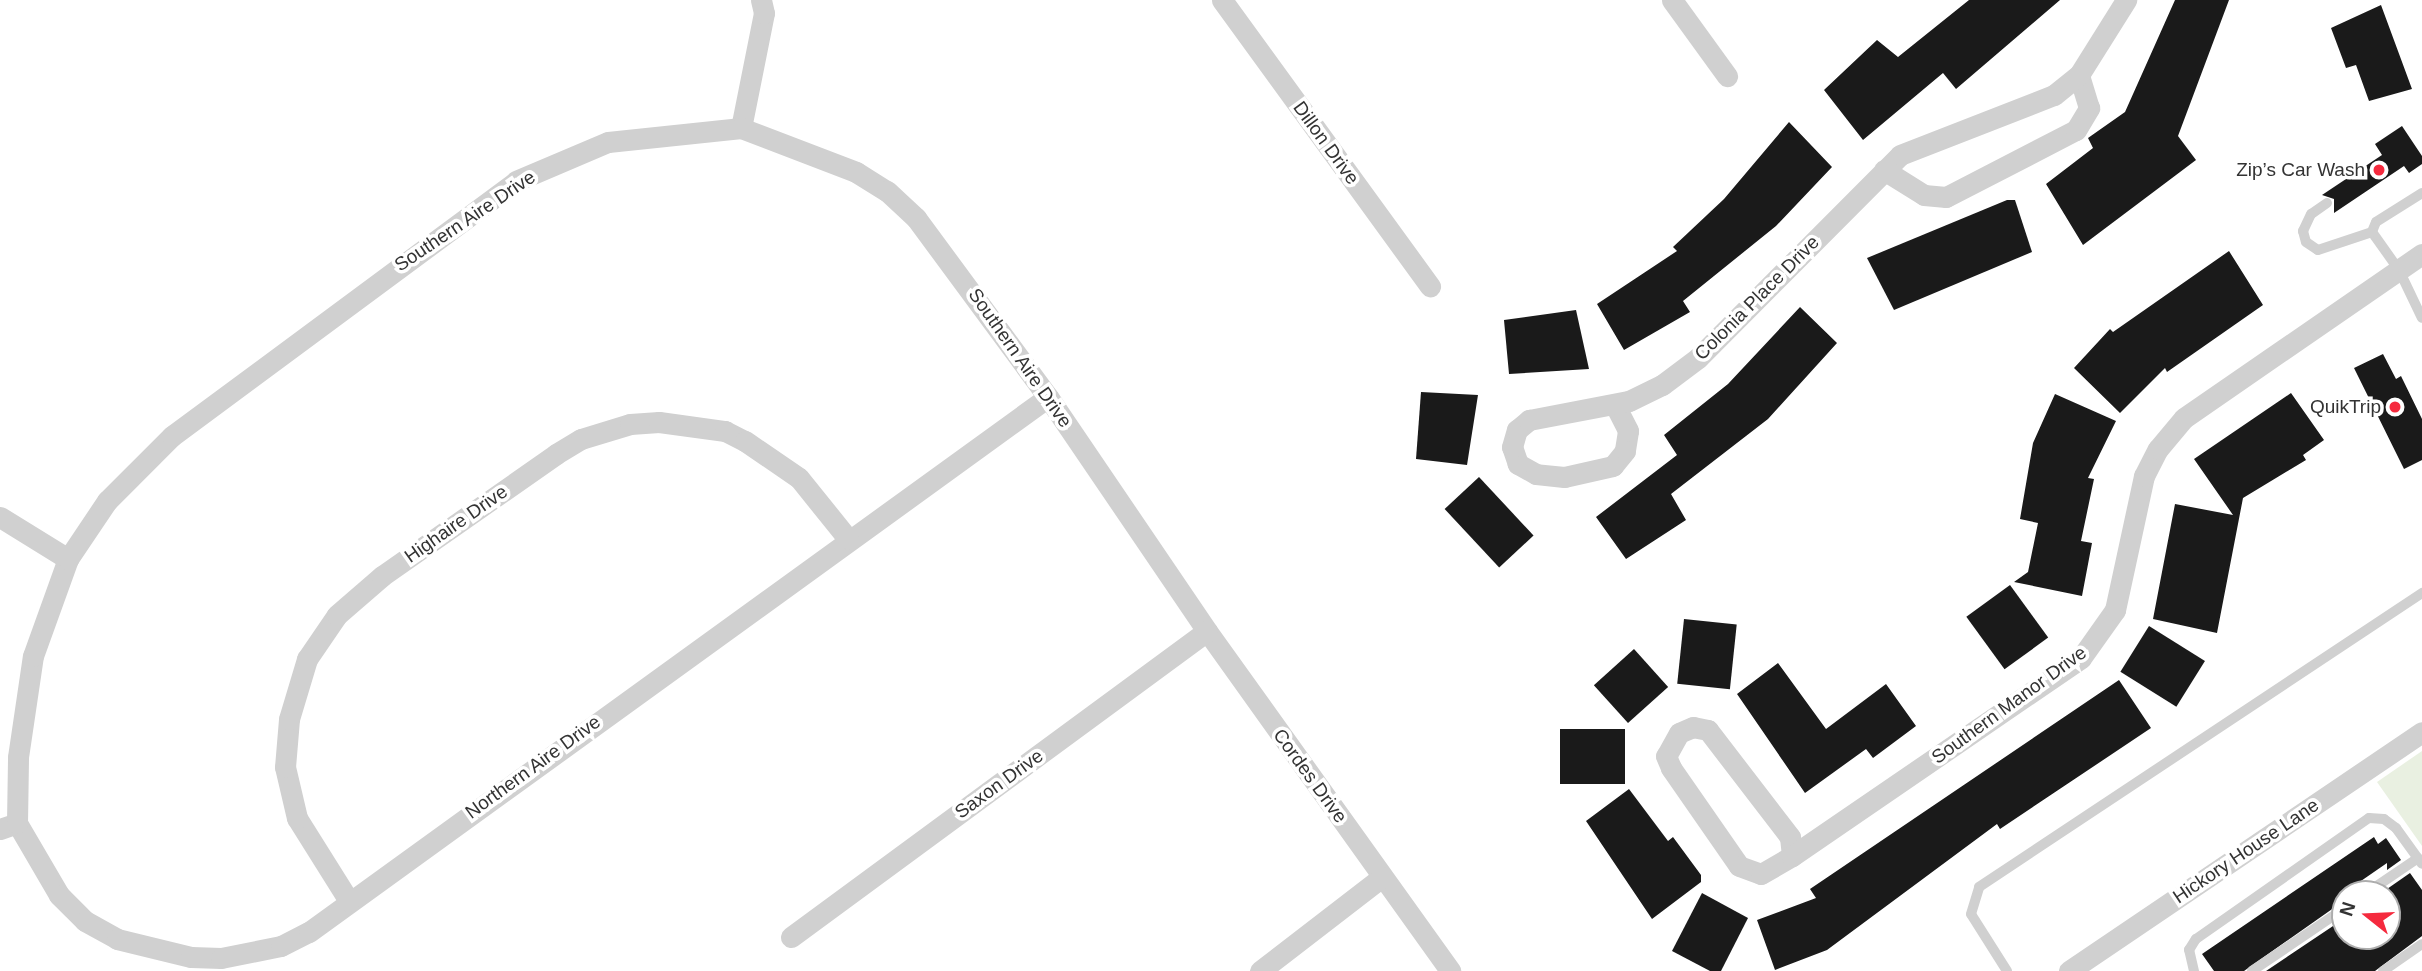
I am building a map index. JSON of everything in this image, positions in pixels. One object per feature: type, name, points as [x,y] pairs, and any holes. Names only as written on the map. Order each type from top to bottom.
[{"type":"street","points":[[741,128],[764,13],[761,0]]},
{"type":"street","name":"Dillon Drive","points":[[1222,0],[1430,286]]},
{"type":"street","points":[[1672,0],[1727,76]]},
{"type":"street","name":"Colonia Place Drive","points":[[1615,405],[1628,431],[1625,451],[1613,466],[1564,477],[1536,474],[1518,464],[1512,447],[1517,429],[1529,421],[1615,405],[1662,385],[1698,358],[1899,155],[1939,137],[2054,95],[2078,75],[2126,0]]},
{"type":"street","points":[[1884,170],[1924,195],[1946,197],[2076,130],[2089,108],[2078,75]]},
{"type":"street","name":"Southern Aire Drive","points":[[8,826],[33,656],[68,559],[107,501],[172,436],[516,181],[608,142],[741,128],[812,152],[887,191],[957,271],[1048,397],[1172,579]]},
{"type":"street","name":"Southern Manor Drive","points":[[1792,856],[1790,837],[1708,730],[1693,727],[1679,733],[1666,755],[1671,768],[1739,866],[1761,874],[1792,856],[2081,657],[2115,610],[2144,477],[2158,449],[2184,418],[2422,254]]},
{"type":"street","name":"Northern Aire Drive","points":[[8,826],[59,895],[85,921],[148,950],[221,958],[281,946],[309,932],[848,539],[1048,397]]},
{"type":"street","name":"Highaire Drive","points":[[349,901],[297,818],[285,767],[289,719],[307,659],[337,615],[382,576],[556,454],[581,439],[631,424],[659,422],[726,431],[745,441],[799,478],[848,539]]},
{"type":"street","points":[[0,517],[68,559]]},
{"type":"street","name":"Cordes Drive","points":[[1172,579],[1450,971]]},
{"type":"street","name":"Saxon Drive","points":[[791,937],[1207,631]]},
{"type":"street","name":"Hickory House Lane","points":[[2069,971],[2422,732]]},
{"type":"street","points":[[1260,971],[1382,877]]},
{"type":"lane","points":[[2327,203],[2311,214],[2303,231],[2306,242],[2318,250],[2372,232],[2376,222],[2422,193]]},
{"type":"lane","points":[[2372,232],[2399,270],[2421,314]]},
{"type":"lane","points":[[2007,971],[1971,914],[1979,887],[2422,593]]},
{"type":"lane","points":[[2194,971],[2189,950],[2196,939],[2370,818],[2384,819],[2396,828],[2420,861],[2388,880]]},
{"type":"lane","points":[[2252,971],[2331,917]]},
{"type":"lane","points":[[2383,971],[2422,943]]},
{"type":"green space","points":[[2422,751],[2422,846],[2377,782]]},
{"type":"building","points":[[1969,0],[2060,0],[1956,89],[1943,73],[1863,140],[1824,90],[1877,40],[1898,57]]},
{"type":"building","points":[[2175,0],[2229,0],[2178,136],[2196,160],[2083,245],[2046,184],[2093,148],[2088,138],[2125,112]]},
{"type":"building","points":[[2381,5],[2412,89],[2369,101],[2356,65],[2346,68],[2331,28]]},
{"type":"building","points":[[1789,122],[1832,167],[1776,226],[1683,301],[1690,312],[1624,350],[1597,304],[1677,251],[1673,247],[1724,199]]},
{"type":"building","name":"Zip’s Car Wash","points":[[2402,126],[2422,156],[2422,164],[2409,173],[2404,166],[2334,213],[2334,199],[2322,195],[2382,155],[2375,144]]},
{"type":"building","points":[[2007,200],[2015,200],[2032,252],[1894,310],[1867,258]]},
{"type":"building","points":[[2229,251],[2263,305],[2167,372],[2165,368],[2120,413],[2074,368],[2110,329],[2113,332]]},
{"type":"building","points":[[1800,307],[1837,343],[1768,419],[1671,494],[1686,520],[1626,559],[1596,517],[1677,455],[1664,435],[1728,384]]},
{"type":"building","points":[[1576,310],[1589,369],[1509,374],[1504,320]]},
{"type":"building","name":"QuikTrip","points":[[2383,354],[2396,379],[2401,376],[2422,419],[2422,460],[2404,469],[2354,368]]},
{"type":"building","points":[[1421,392],[1478,395],[1467,465],[1416,459]]},
{"type":"building","points":[[2291,393],[2324,440],[2303,455],[2306,460],[2243,498],[2217,633],[2153,619],[2175,504],[2233,515],[2194,459]]},
{"type":"building","points":[[2055,394],[2116,421],[2088,478],[2094,479],[2081,541],[2092,543],[2082,596],[2014,582],[2028,572],[2038,523],[2020,519],[2033,443]]},
{"type":"building","points":[[1479,477],[1534,536],[1499,568],[1445,509]]},
{"type":"building","points":[[2010,585],[2048,638],[2005,669],[1966,617]]},
{"type":"building","points":[[1684,619],[1737,625],[1730,689],[1677,684]]},
{"type":"building","points":[[2149,626],[2205,661],[2176,707],[2120,672]]},
{"type":"building","points":[[1634,649],[1668,687],[1628,723],[1594,685]]},
{"type":"building","points":[[1778,663],[1826,729],[1886,684],[1916,726],[1873,758],[1866,749],[1805,793],[1737,694]]},
{"type":"building","points":[[2119,680],[2151,728],[2000,829],[1997,824],[1827,950],[1775,970],[1757,920],[1816,898],[1810,889]]},
{"type":"building","points":[[1560,729],[1625,729],[1625,784],[1560,784]]},
{"type":"building","points":[[1629,789],[1668,841],[1673,837],[1701,875],[1701,882],[1652,919],[1586,821]]},
{"type":"building","points":[[2374,837],[2378,844],[2386,838],[2401,860],[2387,870],[2387,863],[2362,880],[2331,880],[2331,910],[2244,971],[2214,971],[2202,954]]},
{"type":"building","points":[[2410,873],[2422,890],[2422,936],[2375,971],[2266,971],[2331,927],[2331,950],[2401,950],[2400,880]]},
{"type":"building","points":[[1702,893],[1748,918],[1721,971],[1710,971],[1672,951]]},
{"type":"place","name":"Zip’s Car Wash","points":[[2379,170]]},
{"type":"place","name":"QuikTrip","points":[[2395,407]]}]
